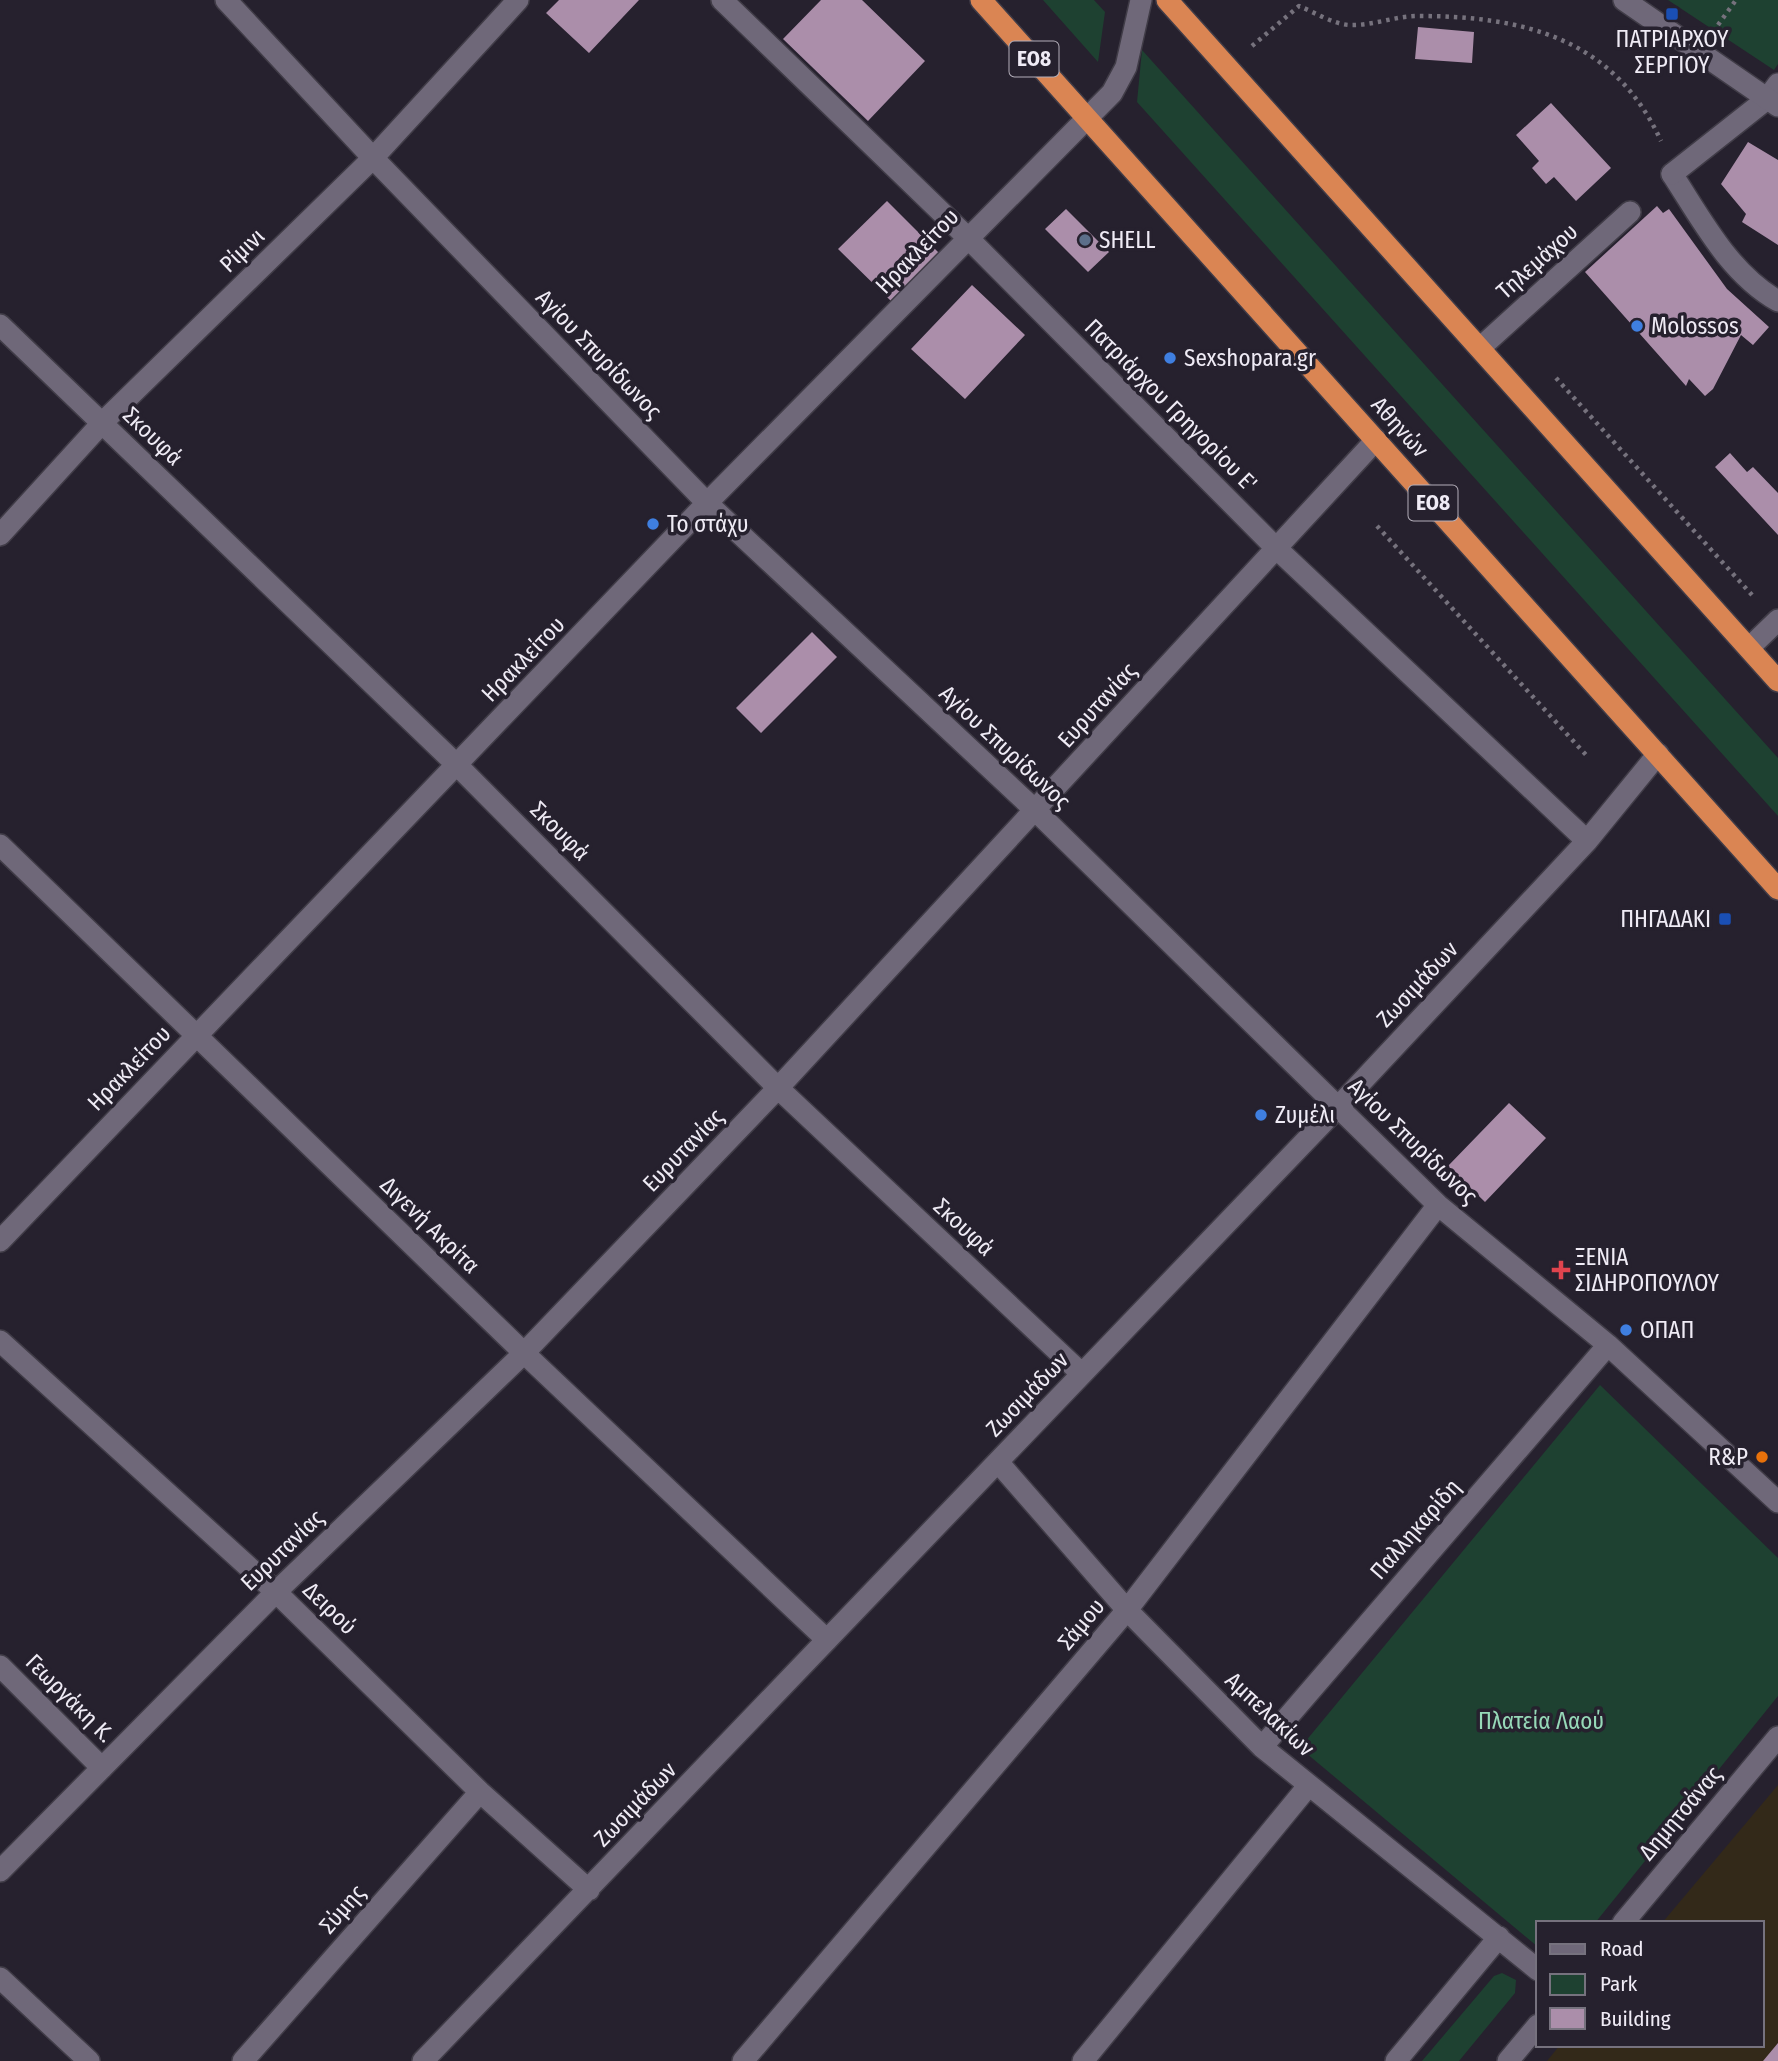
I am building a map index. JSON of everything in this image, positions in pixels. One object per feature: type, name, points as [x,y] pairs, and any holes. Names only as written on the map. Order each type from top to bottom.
[{"type":"highway","name":"Αθηνών","points":[[981,0],[1778,889]]},
{"type":"highway","points":[[1167,0],[1778,681]]},
{"type":"street","name":"Αγίου Σπυρίδωνος","points":[[226,0],[373,158],[707,503],[1035,811],[1438,1205],[1608,1345],[1778,1502]]},
{"type":"street","name":"Ρίμινι","points":[[0,534],[102,423],[373,158],[518,0]]},
{"type":"street","name":"Πατριάρχου Γρηγορίου Ε'","points":[[722,0],[967,237],[1275,547],[1587,841]]},
{"type":"street","name":"Ηρακλείτου","points":[[0,1241],[458,766],[707,503],[1112,93],[1126,68],[1141,0]]},
{"type":"street","points":[[1624,0],[1774,96],[1672,174],[1733,266],[1759,290],[1778,301]]},
{"type":"street","name":"Τηλεμάχου","points":[[1480,348],[1630,212]]},
{"type":"street","name":"Σκουφά","points":[[0,325],[458,766],[778,1088],[1082,1374]]},
{"type":"street","name":"Ευρυτανίας","points":[[0,1871],[276,1592],[524,1353],[778,1088],[1376,440]]},
{"type":"street","points":[[1749,648],[1778,620]]},
{"type":"street","name":"Ζωσιμάδων","points":[[423,2061],[1339,1106],[1587,841],[1658,754]]},
{"type":"street","name":"Διγενή Ακρίτα","points":[[0,845],[524,1353],[827,1640]]},
{"type":"street","name":"Σάμου","points":[[743,2061],[1127,1611],[1438,1205]]},
{"type":"street","name":"Δειρού","points":[[0,1341],[276,1592],[480,1792],[589,1889]]},
{"type":"street","name":"Παλληκαρίδη","points":[[1262,1747],[1608,1345]]},
{"type":"street","name":"Αμπελακίων","points":[[998,1462],[1127,1611],[1262,1747],[1536,1968]]},
{"type":"street","name":"Γεωργάκη Κ.","points":[[0,1666],[102,1768]]},
{"type":"street","name":"Δημητσάνας","points":[[1625,1921],[1778,1737]]},
{"type":"street","points":[[1083,2061],[1309,1786]]},
{"type":"street","name":"Σύμης","points":[[243,2061],[480,1792]]},
{"type":"street","points":[[1396,2061],[1499,1937]]},
{"type":"street","points":[[0,1978],[89,2061]]},
{"type":"street","points":[[1508,2061],[1536,2027]]},
{"type":"path","points":[[1227,67],[1299,6],[1348,25],[1413,16],[1468,17],[1515,23],[1564,39],[1603,63],[1630,90],[1652,121],[1672,174]]},
{"type":"path","points":[[1556,377],[1752,595]]},
{"type":"path","points":[[1377,526],[1587,756]]},
{"type":"shaded area","points":[[1778,1785],[1778,2061],[1547,2061],[1558,2047],[1764,2047],[1764,1921],[1664,1921]]},
{"type":"green space","points":[[1043,0],[1094,0],[1105,12],[1098,62]]},
{"type":"green space","points":[[1668,0],[1778,0],[1778,64],[1774,70]]},
{"type":"green space","points":[[1142,50],[1778,758],[1778,816],[1137,102]]},
{"type":"green space","name":"Πλατεία Λαού","points":[[1600,1385],[1778,1558],[1778,1696],[1597,1921],[1536,1921],[1536,1945],[1300,1748]]},
{"type":"green space","points":[[1502,1973],[1516,1980],[1515,1993],[1459,2061],[1422,2061],[1494,1976]]},
{"type":"building","points":[[559,0],[639,0],[589,53],[546,13]]},
{"type":"building","points":[[821,0],[862,0],[925,61],[868,121],[783,39]]},
{"type":"building","points":[[1418,27],[1474,32],[1472,63],[1415,59]]},
{"type":"building","points":[[1551,103],[1611,168],[1576,201],[1554,177],[1546,184],[1532,168],[1539,161],[1516,135]]},
{"type":"building","points":[[1748,142],[1778,160],[1778,245],[1742,222],[1746,214],[1721,184]]},
{"type":"building","points":[[887,201],[939,253],[891,301],[838,249]]},
{"type":"building","points":[[1657,206],[1663,213],[1669,209],[1727,289],[1769,327],[1753,345],[1741,335],[1713,389],[1705,396],[1689,379],[1686,386],[1585,272]]},
{"type":"building","points":[[1066,209],[1109,252],[1088,272],[1045,229]]},
{"type":"building","points":[[972,285],[1025,335],[965,399],[911,349]]},
{"type":"building","points":[[1730,453],[1747,472],[1753,467],[1778,493],[1778,535],[1715,467]]},
{"type":"building","points":[[812,632],[837,657],[761,733],[736,708]]},
{"type":"building","points":[[1509,1103],[1546,1138],[1485,1202],[1448,1166]]},
{"type":"building","points":[[1778,2043],[1778,2061],[1763,2061]]},
{"type":"place","name":"ΠΑΤΡΙΑΡΧΟΥ ΣΕΡΓΙΟΥ","points":[[1672,14]]},
{"type":"place","name":"SHELL","points":[[1085,240]]},
{"type":"place","name":"Molossos","points":[[1637,326]]},
{"type":"place","name":"Sexshopara.gr","points":[[1170,358]]},
{"type":"place","name":"Το στάχυ","points":[[653,524]]},
{"type":"place","name":"ΠΗΓΑΔΑΚΙ","points":[[1725,919]]},
{"type":"place","name":"Ζυμέλι","points":[[1261,1115]]},
{"type":"place","name":"ΞΕΝΙΑ ΣΙΔΗΡΟΠΟΥΛΟΥ","points":[[1561,1270]]},
{"type":"place","name":"ΟΠΑΠ","points":[[1626,1330]]},
{"type":"place","name":"R&P","points":[[1762,1457]]}]
